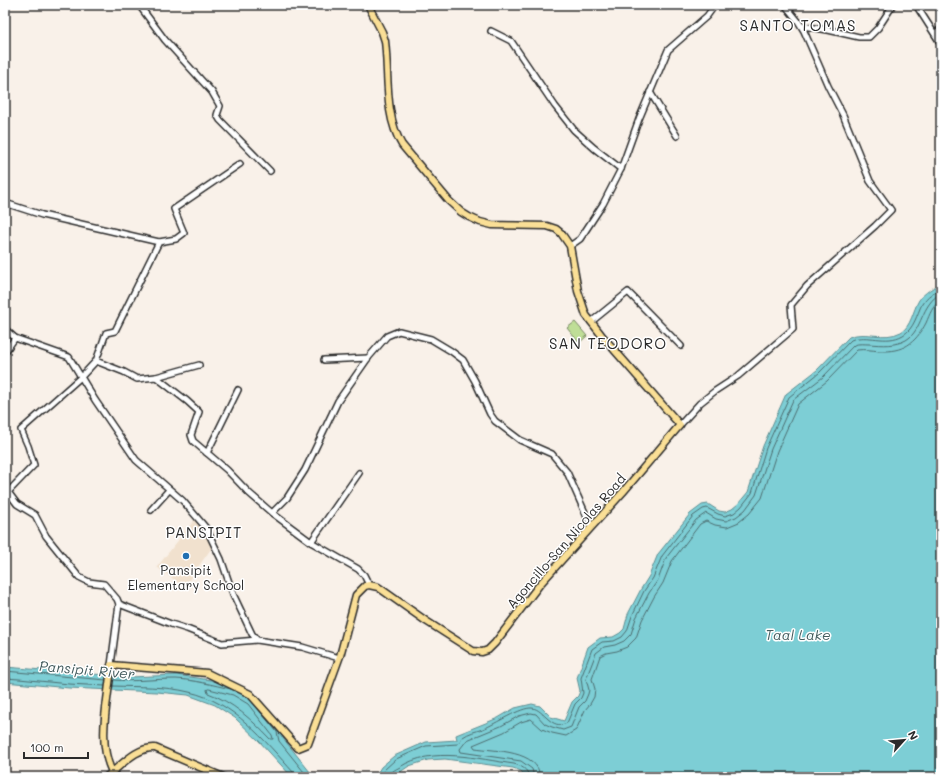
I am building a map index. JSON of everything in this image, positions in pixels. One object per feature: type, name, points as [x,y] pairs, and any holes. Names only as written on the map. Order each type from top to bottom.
[{"type":"main road","points":[[368,5],[382,32],[386,50],[390,113],[396,135],[407,152],[461,212],[480,222],[492,225],[547,226],[561,233],[570,246],[580,300],[586,315],[680,425]]},
{"type":"main road","name":"Agoncillo-San Nicolas Road","points":[[369,585],[374,585],[383,590],[466,648],[477,652],[488,650],[496,643],[540,584],[623,492],[680,425]]},
{"type":"main road","points":[[112,772],[107,760],[104,746],[111,665],[207,673],[250,694],[298,748],[308,744],[339,658],[356,595],[362,588],[369,585]]},
{"type":"main road","points":[[106,777],[133,755],[147,748],[155,748],[223,777]]},
{"type":"street","points":[[139,5],[165,40],[212,92],[220,106],[217,115],[220,120],[270,171]]},
{"type":"street","points":[[570,246],[580,239],[603,204],[621,169],[650,92],[668,50],[707,16],[715,5]]},
{"type":"street","points":[[680,425],[700,403],[715,390],[738,376],[793,329],[792,305],[807,286],[891,210],[870,181],[843,115],[828,86],[802,26],[785,5]]},
{"type":"street","points":[[802,26],[859,37],[869,37],[878,28],[893,5]]},
{"type":"street","points":[[916,5],[941,44]]},
{"type":"street","points":[[935,33],[941,29]]},
{"type":"street","points":[[491,31],[511,41],[555,106],[574,130],[621,169]]},
{"type":"street","points":[[650,92],[677,136]]},
{"type":"street","points":[[5,203],[42,215],[159,242],[176,239],[184,233],[174,209],[240,164]]},
{"type":"street","points":[[111,665],[119,604],[117,599],[104,584],[89,582],[79,577],[46,536],[35,515],[17,504],[7,491],[34,466],[21,430],[81,377],[96,361],[106,333],[115,331],[159,242]]},
{"type":"street","points":[[591,322],[628,292],[681,346]]},
{"type":"street","points":[[5,329],[14,338],[69,357],[95,400],[136,460],[183,502],[206,528],[221,559],[233,594],[252,634],[257,640]]},
{"type":"street","points":[[272,513],[287,498],[298,481],[338,401],[368,358],[387,336],[399,331],[431,339],[463,360],[476,380],[490,414],[495,421],[520,440],[552,454],[567,472],[592,526]]},
{"type":"street","points":[[5,352],[14,338]]},
{"type":"street","points":[[324,360],[368,358]]},
{"type":"street","points":[[96,361],[137,379],[156,377],[199,365]]},
{"type":"street","points":[[156,377],[199,412],[191,435],[193,441],[272,513],[311,542],[358,569],[364,575],[369,585]]},
{"type":"street","points":[[207,453],[238,390]]},
{"type":"street","points":[[311,542],[359,473]]},
{"type":"street","points":[[151,510],[169,490]]},
{"type":"street","points":[[119,604],[222,643],[257,640],[302,647],[339,658]]},
{"type":"shaded area","name":"Pansipit Elementary School","points":[[196,518],[213,546],[184,587],[157,567]]},
{"type":"green space","points":[[575,322],[587,336],[579,343],[567,328]]},
{"type":"water","name":"Taal Lake","points":[[941,283],[941,777],[526,777],[521,771],[513,768],[445,759],[428,760],[409,766],[393,777],[375,777],[381,767],[394,756],[426,742],[457,740],[456,735],[498,718],[515,708],[532,704],[540,706],[551,717],[564,721],[572,702],[578,696],[580,691],[577,678],[588,647],[600,638],[613,637],[624,629],[628,614],[649,576],[658,554],[690,514],[702,505],[708,504],[719,511],[725,512],[738,504],[748,492],[763,446],[786,394],[817,370],[849,337],[855,335],[888,336],[895,335],[904,330],[910,322],[921,297],[926,292]]},
{"type":"water","points":[[5,667],[130,677],[176,675],[211,680],[237,687],[254,697],[281,731],[283,738],[314,777],[292,777],[259,741],[235,718],[215,705],[188,695],[69,688],[5,682]]},
{"type":"place","name":"Pansipit Elementary School","points":[[186,556]]},
{"type":"district","name":"SANTO TOMAS","points":[[798,26]]},
{"type":"district","name":"SAN TEODORO","points":[[608,344]]},
{"type":"district","name":"PANSIPIT","points":[[204,533]]},
{"type":"water label","name":"Pansipit River","points":[[87,670]]}]
